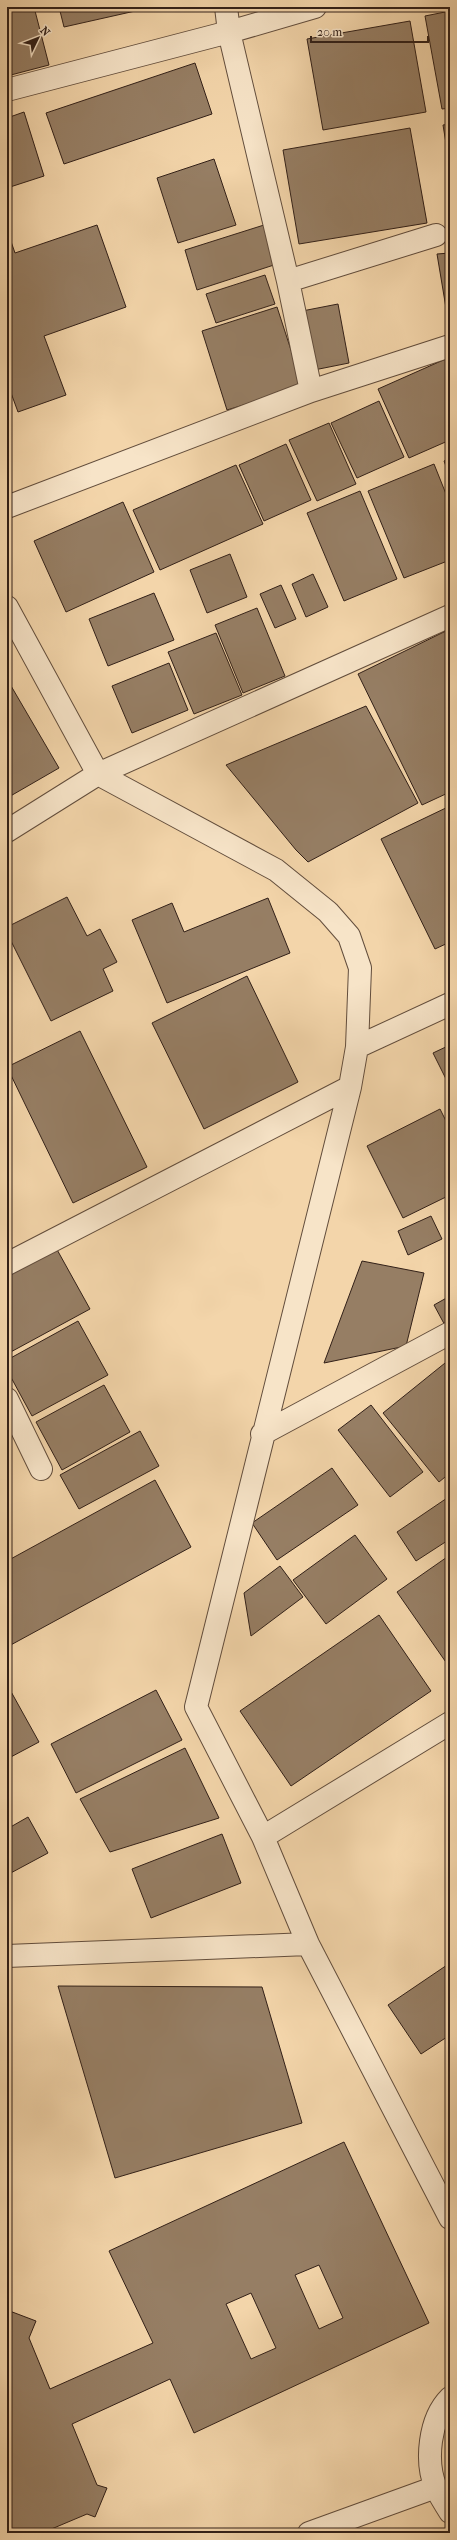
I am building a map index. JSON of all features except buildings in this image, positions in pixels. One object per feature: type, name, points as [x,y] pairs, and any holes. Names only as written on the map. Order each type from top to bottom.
[{"type":"street","points":[[226,7],[229,32],[288,281],[311,391]]},
{"type":"street","points":[[7,90],[229,32],[315,7]]},
{"type":"street","points":[[288,281],[436,235]]},
{"type":"street","points":[[7,507],[311,391],[450,346]]},
{"type":"street","points":[[7,607],[98,774],[276,870],[328,912],[349,936],[360,968],[357,1047],[350,1087],[262,1434],[196,1707],[263,1837],[308,1944],[450,2218]]},
{"type":"street","points":[[7,831],[98,774],[450,616]]},
{"type":"street","points":[[357,1047],[450,1004]]},
{"type":"street","points":[[7,1264],[350,1087]]},
{"type":"street","points":[[262,1434],[450,1333]]},
{"type":"street","points":[[7,1399],[41,1469]]},
{"type":"street","points":[[263,1837],[450,1723]]},
{"type":"street","points":[[7,1956],[308,1944]]},
{"type":"street","points":[[450,2398],[433,2428],[430,2457],[436,2487],[450,2512]]},
{"type":"street","points":[[309,2533],[436,2487]]}]
